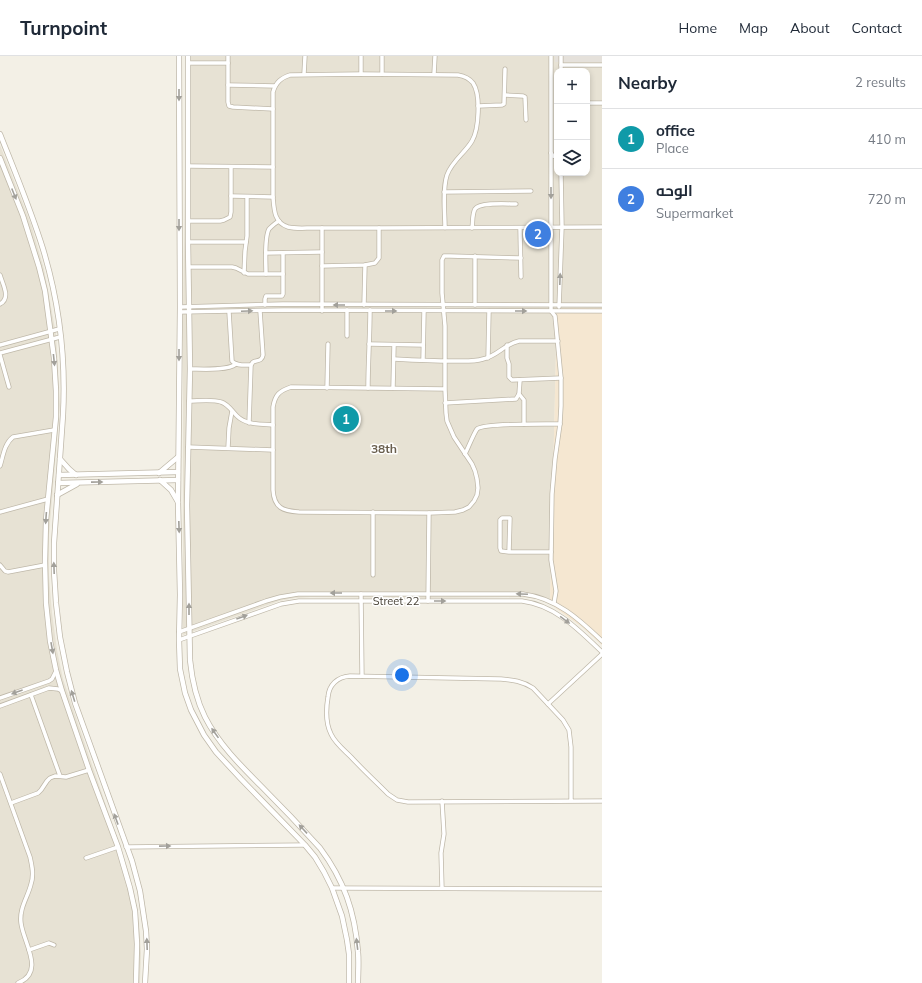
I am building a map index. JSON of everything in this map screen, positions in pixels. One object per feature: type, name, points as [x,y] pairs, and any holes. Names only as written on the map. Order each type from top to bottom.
[{"type":"street","points":[[179,56],[180,312],[178,502],[180,669],[185,693],[191,710],[204,735],[216,752],[305,845],[315,857],[332,888],[345,929],[349,954],[349,983]]},
{"type":"street","points":[[188,56],[190,369],[187,505],[190,660],[195,690],[200,705],[213,731],[224,746],[320,848],[330,862],[344,888],[355,927],[358,953],[358,983]]},
{"type":"street","points":[[228,56],[228,102],[231,107],[273,109]]},
{"type":"street","points":[[304,74],[305,56]]},
{"type":"street","points":[[361,56],[361,74]]},
{"type":"street","points":[[382,56],[382,74]]},
{"type":"street","points":[[434,74],[435,56]]},
{"type":"street","points":[[551,56],[551,311],[555,316],[558,341],[562,406],[553,476],[551,552],[552,569],[556,585],[554,603]]},
{"type":"street","points":[[561,56],[561,68]]},
{"type":"street","points":[[188,63],[228,63]]},
{"type":"street","points":[[561,64],[602,64]]},
{"type":"street","points":[[478,106],[503,105],[505,103],[505,69]]},
{"type":"street","points":[[445,228],[445,180],[453,164],[468,147],[474,135],[477,118],[478,106],[476,89],[471,80],[458,74],[304,74],[290,75],[279,80],[275,86],[273,109],[273,197],[276,216],[283,224],[289,227],[322,228],[379,228],[445,228],[520,228],[602,227]]},
{"type":"street","points":[[228,85],[275,86]]},
{"type":"street","points":[[505,95],[525,97],[526,120]]},
{"type":"street","points":[[590,103],[602,103]]},
{"type":"street","points":[[0,134],[25,196],[43,250],[54,295],[60,337],[64,397],[54,543],[56,602],[63,656],[70,688],[136,876],[146,931],[147,949],[145,983]]},
{"type":"street","points":[[551,153],[554,156]]},
{"type":"street","points":[[0,158],[23,216],[39,267],[45,291],[52,339],[56,385],[56,417],[45,541],[46,603],[50,640],[62,691],[89,770],[118,847],[130,888],[137,944],[136,983]]},
{"type":"street","points":[[188,166],[273,167]]},
{"type":"street","points":[[552,170],[554,166]]},
{"type":"street","points":[[188,221],[220,221],[230,217],[231,167]]},
{"type":"street","points":[[555,316],[559,311],[560,305],[562,227],[561,176]]},
{"type":"street","points":[[444,192],[531,191]]},
{"type":"street","points":[[231,196],[273,197]]},
{"type":"street","points":[[244,272],[247,197]]},
{"type":"street","points":[[472,228],[473,212],[477,206],[483,204],[516,204]]},
{"type":"street","points":[[266,274],[266,253],[269,230],[279,220]]},
{"type":"street","points":[[322,228],[322,311]]},
{"type":"street","points":[[322,266],[365,265],[376,263],[379,258],[379,228]]},
{"type":"street","points":[[520,228],[521,277]]},
{"type":"street","points":[[188,242],[246,242]]},
{"type":"street","points":[[266,253],[322,252]]},
{"type":"street","points":[[264,305],[266,296],[282,296],[283,294],[283,253]]},
{"type":"street","points":[[445,389],[291,387],[278,394],[274,400],[273,407],[274,496],[276,502],[285,510],[299,512],[429,513],[455,512],[469,507],[474,502],[477,495],[477,479],[472,464],[450,429],[446,413],[445,326],[442,293],[442,260],[446,256],[521,258]]},
{"type":"street","points":[[474,256],[475,305]]},
{"type":"street","points":[[364,305],[365,265]]},
{"type":"street","points":[[189,267],[232,267],[251,274],[283,274]]},
{"type":"street","points":[[0,275],[6,295],[4,301],[0,304]]},
{"type":"street","points":[[180,307],[322,304],[602,305]]},
{"type":"street","points":[[180,312],[347,310],[602,311]]},
{"type":"street","points":[[347,310],[347,336]]},
{"type":"street","points":[[368,388],[370,310]]},
{"type":"street","points":[[190,369],[226,368],[236,364],[251,365],[253,362],[263,358],[260,311]]},
{"type":"street","points":[[423,360],[424,311]]},
{"type":"street","points":[[488,358],[489,311]]},
{"type":"street","points":[[229,312],[231,358],[236,364]]},
{"type":"street","points":[[0,345],[59,329]]},
{"type":"street","points":[[9,387],[0,354],[60,337]]},
{"type":"street","points":[[394,359],[475,361],[488,358],[508,345],[519,342],[558,341]]},
{"type":"street","points":[[327,388],[328,344]]},
{"type":"street","points":[[369,344],[423,345]]},
{"type":"street","points":[[393,388],[394,345]]},
{"type":"street","points":[[508,345],[507,358],[510,368],[510,378],[513,380],[560,378]]},
{"type":"street","points":[[249,423],[251,365]]},
{"type":"street","points":[[445,403],[513,400],[517,398],[519,394],[520,380]]},
{"type":"street","points":[[519,394],[524,400],[524,424]]},
{"type":"street","points":[[189,401],[220,401],[226,404],[237,417],[243,421],[273,425]]},
{"type":"street","points":[[228,448],[232,411]]},
{"type":"street","points":[[465,454],[476,430],[480,427],[524,424],[560,424]]},
{"type":"street","points":[[0,466],[6,444],[13,437],[54,430]]},
{"type":"street","points":[[188,447],[273,450]]},
{"type":"street","points":[[159,473],[178,457]]},
{"type":"street","points":[[60,459],[76,475]]},
{"type":"street","points":[[59,475],[178,472]]},
{"type":"street","points":[[160,480],[171,490],[178,502]]},
{"type":"street","points":[[58,483],[178,480]]},
{"type":"street","points":[[57,494],[79,482]]},
{"type":"street","points":[[0,512],[48,499]]},
{"type":"street","points":[[373,512],[373,575]]},
{"type":"street","points":[[428,601],[429,513]]},
{"type":"street","points":[[509,552],[510,518],[502,518],[500,520],[500,548],[502,551],[509,552],[551,552]]},
{"type":"street","points":[[0,565],[5,571],[8,572],[45,565]]},
{"type":"street","name":"Street 22","points":[[179,632],[266,601],[284,596],[308,593],[523,594],[539,597],[554,603],[580,621],[602,641]]},
{"type":"street","points":[[361,594],[362,676]]},
{"type":"street","name":"Street 22","points":[[179,640],[267,608],[285,603],[308,600],[522,601],[537,604],[551,610],[567,621],[602,653]]},
{"type":"street","points":[[46,603],[52,605],[56,602]]},
{"type":"street","points":[[48,618],[49,615],[54,614],[58,617]]},
{"type":"street","points":[[548,704],[602,653]]},
{"type":"street","points":[[0,698],[49,681],[55,675],[56,670]]},
{"type":"street","points":[[571,801],[571,747],[567,724],[533,688],[522,682],[501,679],[350,676],[340,678],[332,684],[329,689],[327,701],[328,726],[333,739],[388,794],[397,800],[408,802],[602,801]]},
{"type":"street","points":[[0,706],[49,688],[62,691]]},
{"type":"street","points":[[31,694],[60,776]]},
{"type":"street","points":[[81,747],[89,744]]},
{"type":"street","points":[[11,803],[38,793],[50,778],[55,776],[66,777],[89,770]]},
{"type":"street","points":[[0,774],[2,786],[11,803],[30,857],[33,876],[20,916],[32,961],[32,967],[26,978],[18,983]]},
{"type":"street","points":[[442,801],[444,834],[441,853],[442,888]]},
{"type":"street","points":[[126,847],[305,845]]},
{"type":"street","points":[[86,858],[118,847]]},
{"type":"street","points":[[332,888],[602,889]]},
{"type":"street","points":[[134,911],[143,909]]},
{"type":"street","points":[[345,929],[355,927]]},
{"type":"street","points":[[29,950],[49,943],[54,945]]},
{"type":"shaded area","points":[[187,56],[555,56],[555,62],[602,62],[602,308],[557,308],[550,604],[538,599],[521,597],[294,598],[279,601],[183,635],[183,308]]},
{"type":"shaded area","points":[[555,56],[602,56],[602,62],[555,62]]},
{"type":"shaded area","points":[[0,145],[31,224],[44,269],[56,334],[60,405],[49,535],[49,576],[57,650],[63,679],[130,876],[139,922],[141,953],[140,983],[0,983]]},
{"type":"shaded area","points":[[557,308],[602,308],[602,645],[582,627],[550,604]]},
{"type":"place","name":"الوحه","points":[[538,234]]},
{"type":"place","name":"office","points":[[346,419]]},
{"type":"district","name":"38th","points":[[384,449]]}]
